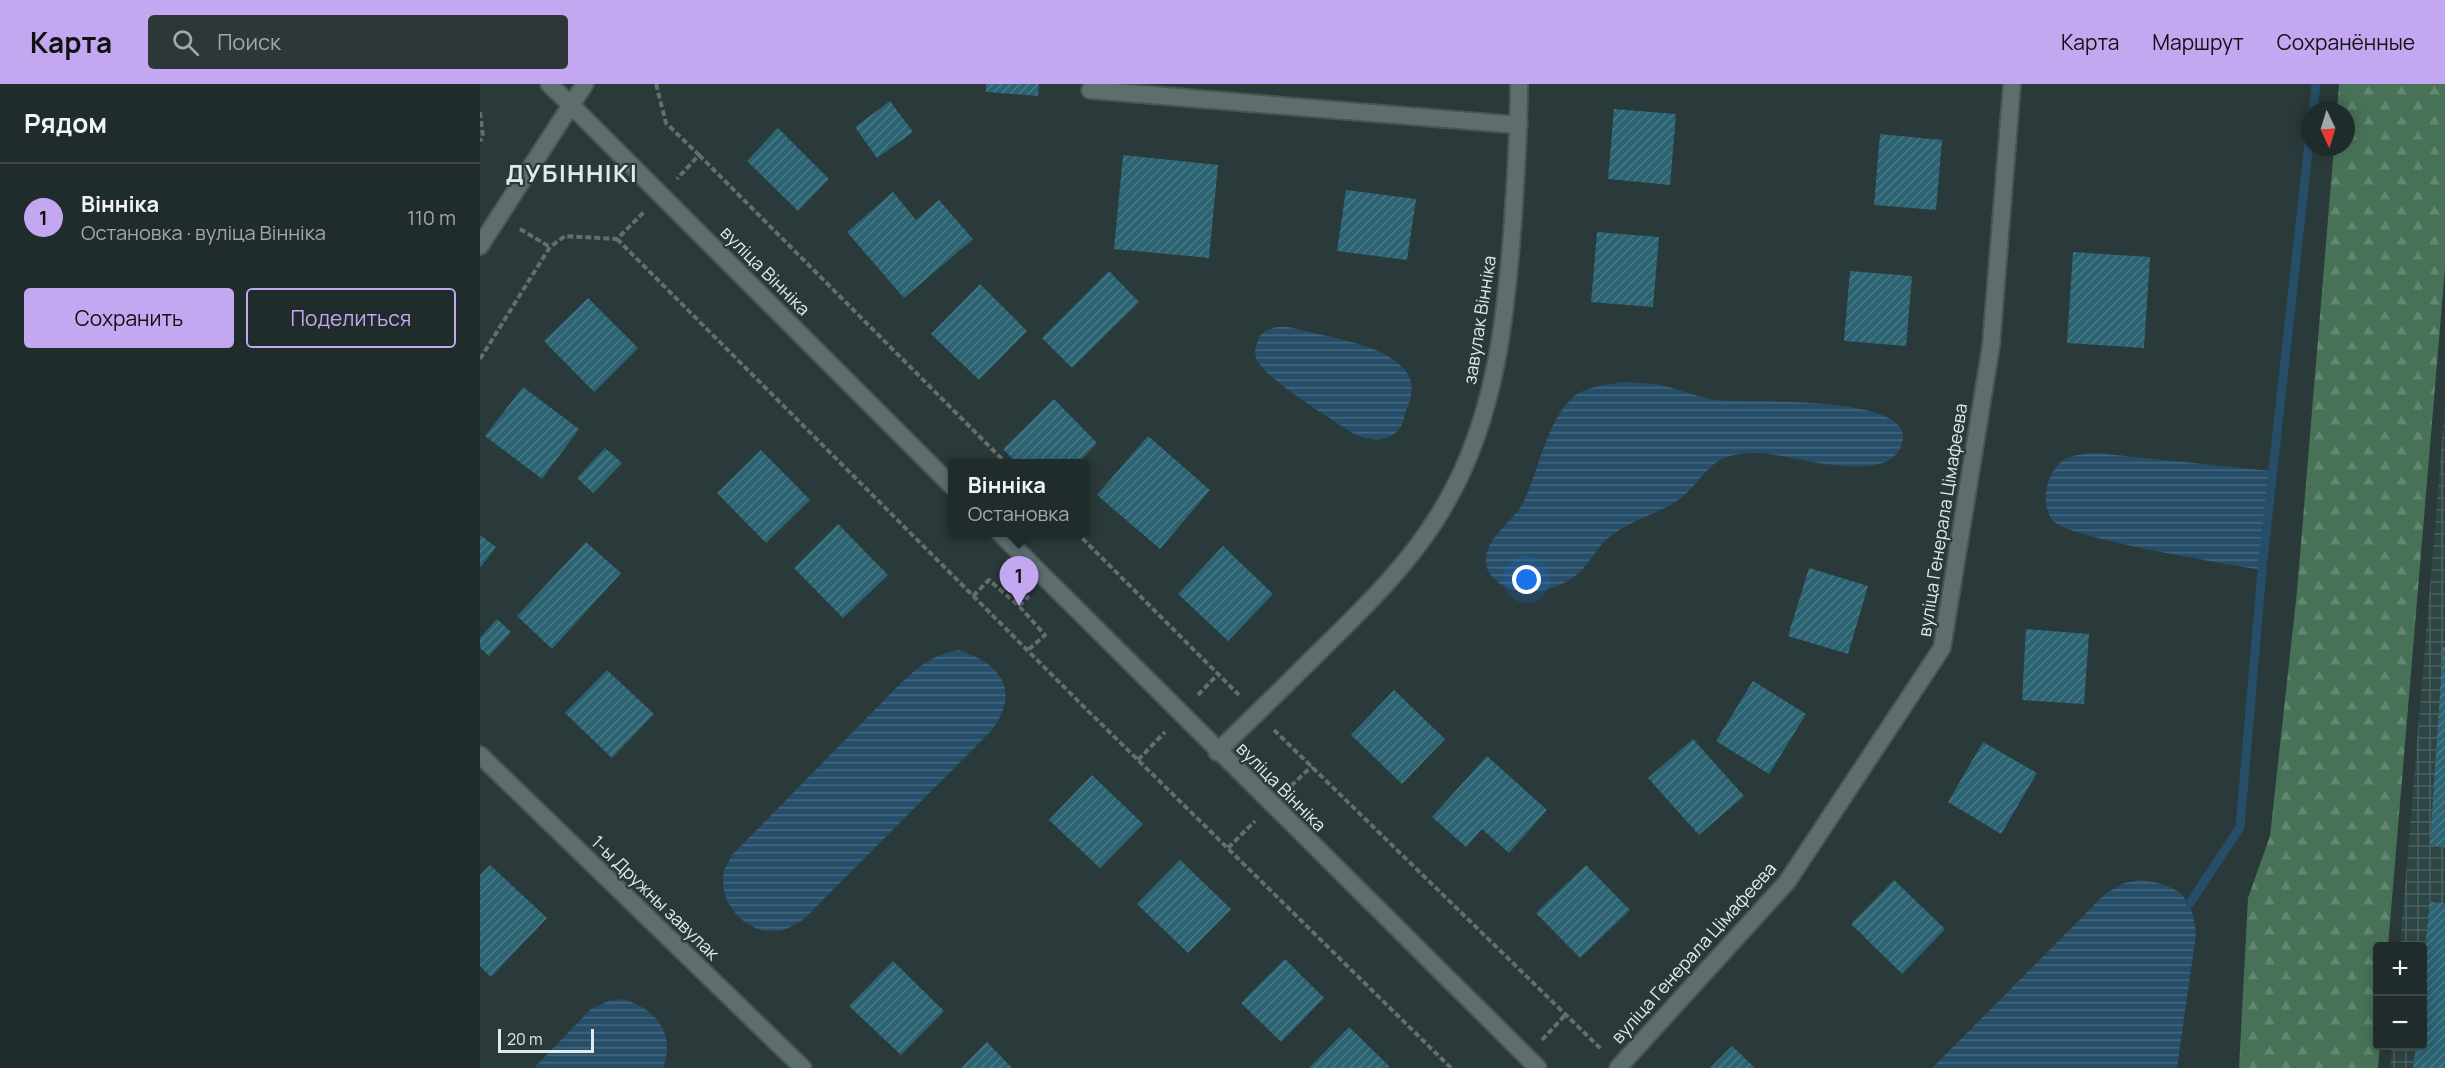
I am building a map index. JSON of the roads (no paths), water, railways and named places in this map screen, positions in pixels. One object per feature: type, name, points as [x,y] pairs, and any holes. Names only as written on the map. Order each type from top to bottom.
[{"type":"street","name":"вуліца Вінніка","points":[[549,84],[948,482]]},
{"type":"street","points":[[480,246],[585,84]]},
{"type":"street","name":"завулак Вінніка","points":[[1217,752],[1355,617],[1404,563],[1447,502],[1476,441],[1496,369],[1507,297],[1520,84]]},
{"type":"street","name":"вуліца Генерала Цімафеева","points":[[1618,1067],[1787,882],[1942,648],[1991,346],[2012,84]]},
{"type":"street","points":[[1090,90],[1519,125]]},
{"type":"street","name":"вуліца Вінніка","points":[[1004,537],[1217,752],[1538,1068]]},
{"type":"street","name":"1-ы Дружны завулак","points":[[480,755],[803,1068]]},
{"type":"water","points":[[1289,327],[1356,343],[1380,352],[1397,363],[1409,376],[1412,389],[1400,428],[1387,438],[1372,439],[1356,435],[1283,386],[1262,368],[1255,356],[1258,339],[1267,330]]},
{"type":"water","points":[[1624,382],[1660,385],[1715,400],[1853,407],[1880,414],[1897,424],[1903,438],[1896,454],[1882,463],[1863,466],[1840,466],[1758,453],[1726,457],[1711,467],[1681,498],[1612,535],[1582,570],[1568,581],[1551,588],[1532,591],[1515,590],[1501,584],[1487,569],[1486,555],[1494,539],[1523,503],[1548,436],[1561,411],[1575,395],[1596,387]]},
{"type":"water","points":[[2096,453],[2272,471],[2262,570],[2118,543],[2065,528],[2053,521],[2046,498],[2048,482],[2056,467],[2069,457]]},
{"type":"water","points":[[959,650],[986,663],[1002,680],[1005,703],[1001,716],[992,730],[805,918],[788,928],[776,931],[765,931],[745,922],[729,905],[725,894],[724,872],[732,855],[902,682],[928,661]]},
{"type":"water","points":[[2142,880],[2166,885],[2182,895],[2192,911],[2194,921],[2196,934],[2177,1068],[1932,1068],[2106,893],[2124,883]]},
{"type":"water","points":[[624,999],[654,1016],[660,1024],[667,1044],[663,1068],[534,1068],[591,1009],[608,1001]]},
{"type":"waterway","points":[[2314,102],[2316,84]]},
{"type":"waterway","points":[[2190,903],[2240,827],[2262,570],[2307,156]]},
{"type":"place","name":"Вінніка","points":[[1019,606]]},
{"type":"district","name":"ДУБІННІКІ","points":[[572,174]]}]
